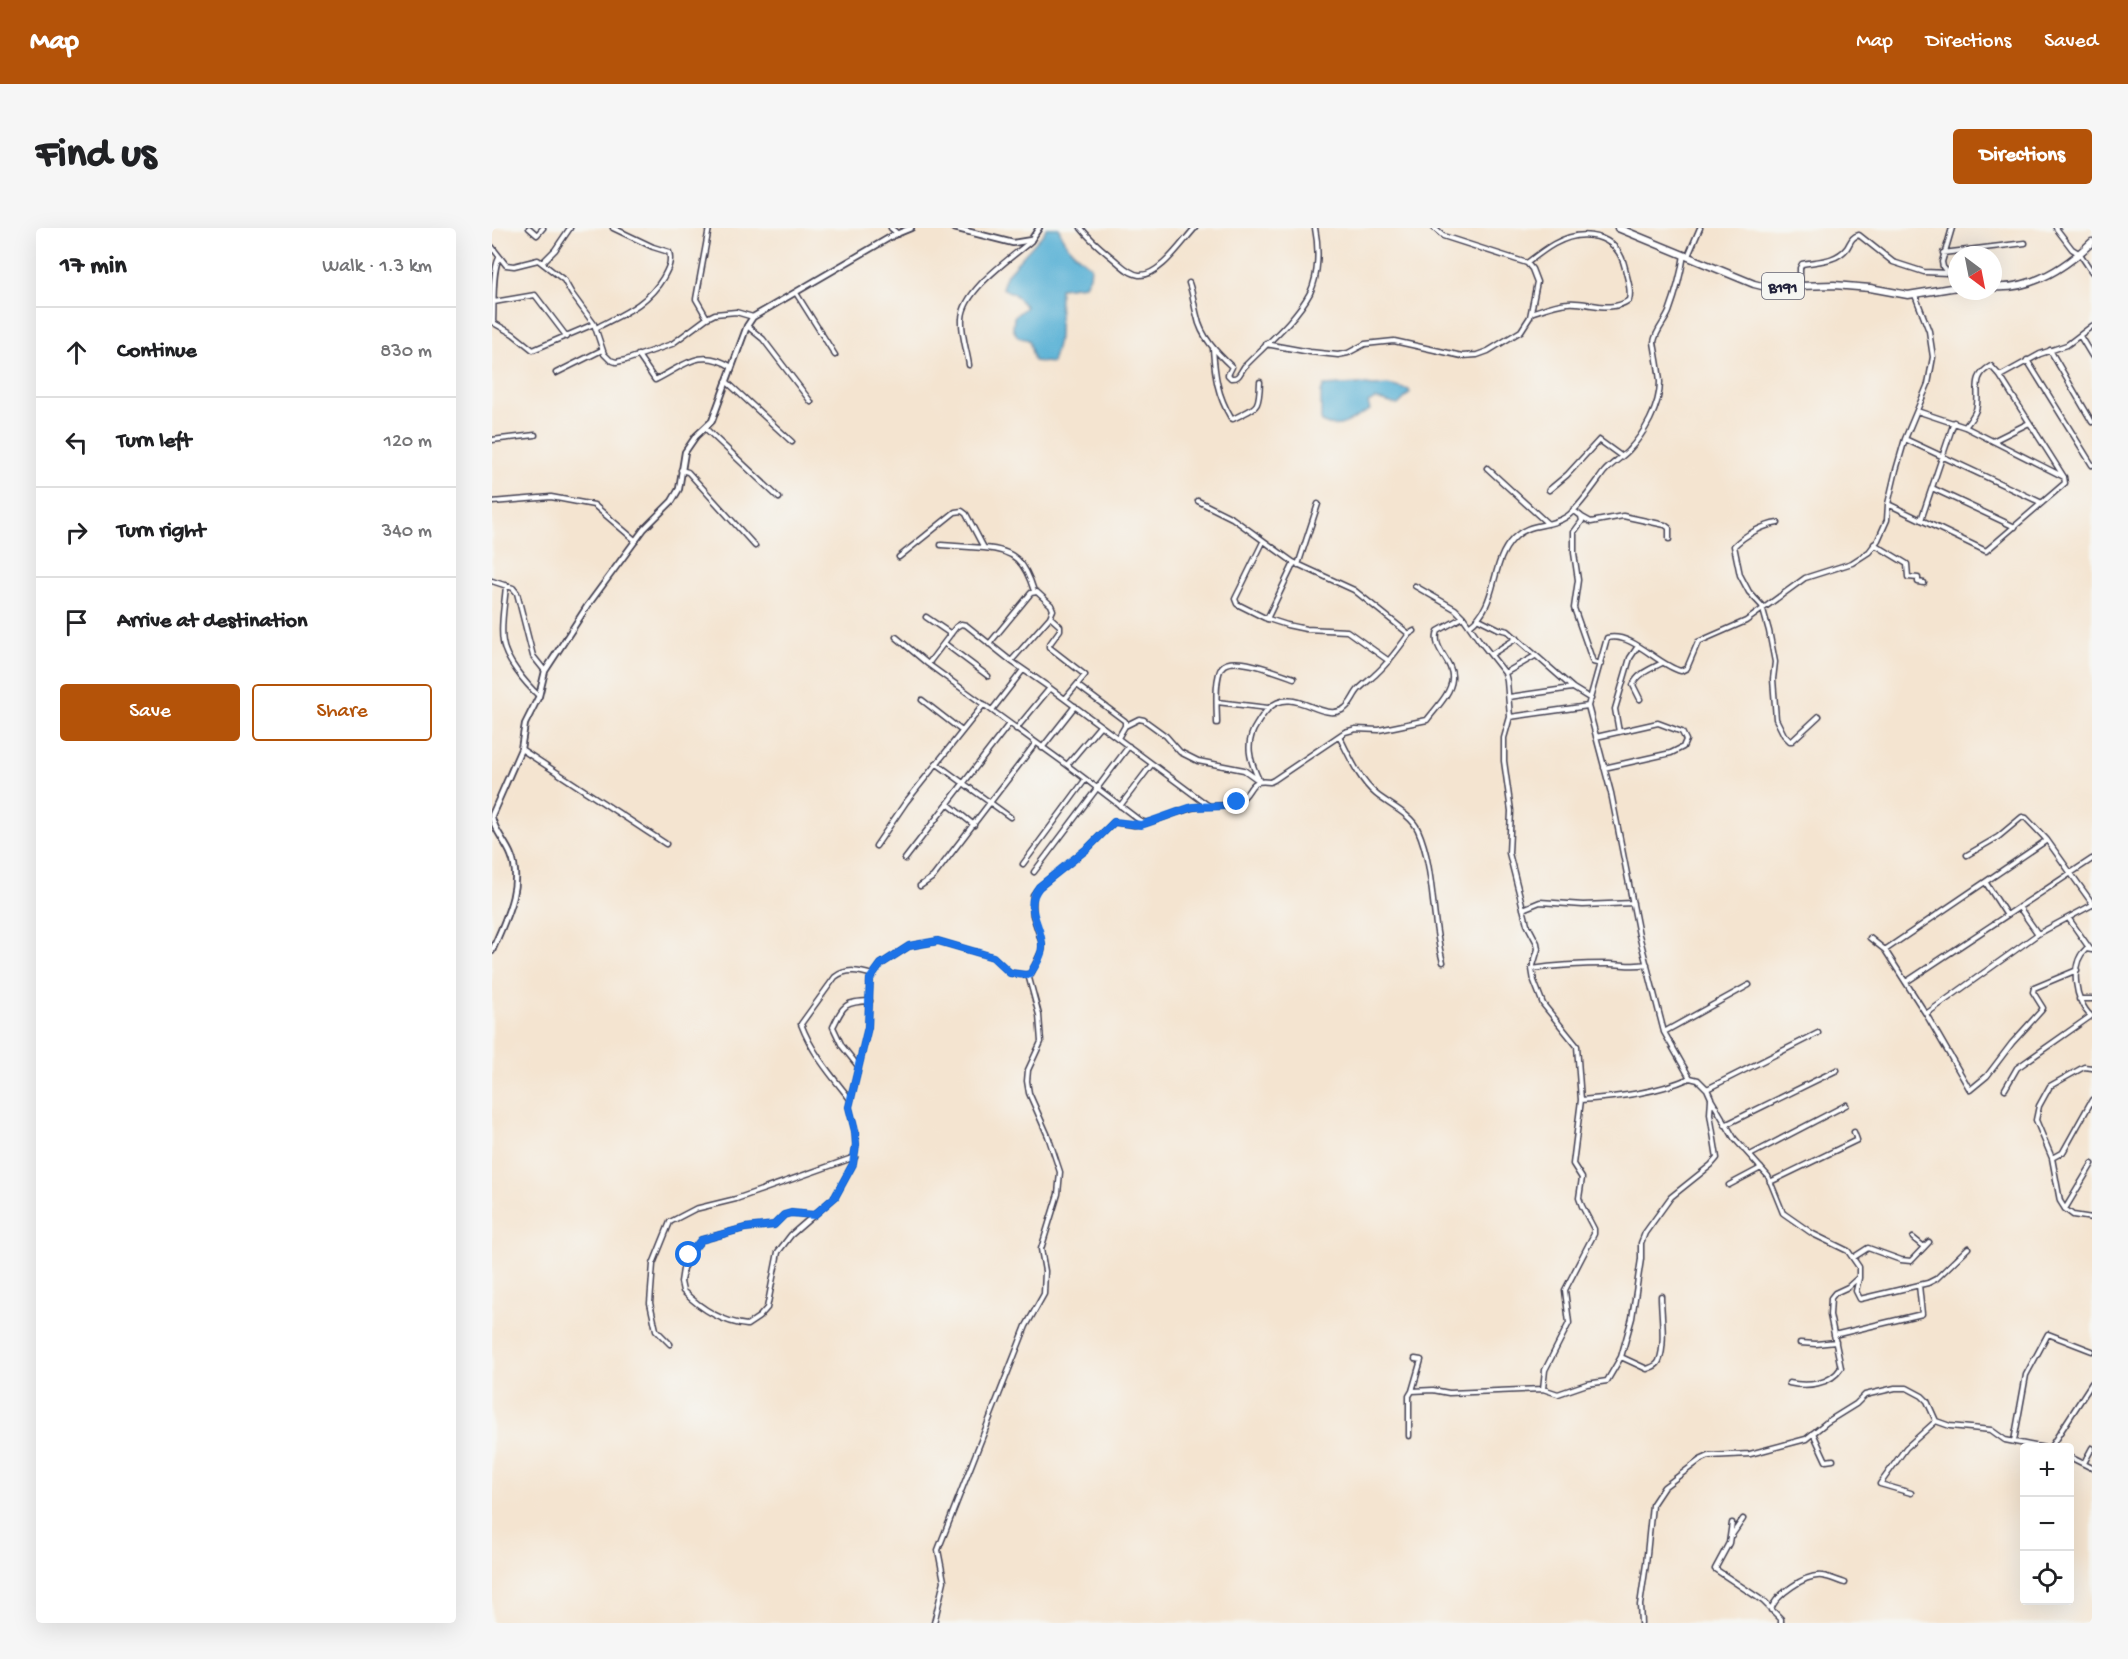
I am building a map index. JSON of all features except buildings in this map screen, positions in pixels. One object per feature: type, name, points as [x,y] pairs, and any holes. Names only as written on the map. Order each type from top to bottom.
[{"type":"main road","name":"B191","points":[[1618,228],[1628,230],[1754,284],[1766,286],[1834,285],[1870,288],[1908,295],[1948,287]]},
{"type":"main road","points":[[2002,287],[2021,286],[2055,272],[2092,242]]},
{"type":"street","points":[[529,228],[537,235],[543,228]]},
{"type":"street","points":[[542,263],[555,250],[570,228]]},
{"type":"street","points":[[499,258],[493,274],[492,322],[513,334],[533,350],[634,308],[654,293],[671,259],[669,252],[613,228]]},
{"type":"street","points":[[707,318],[696,299],[709,228]]},
{"type":"street","points":[[891,228],[897,234]]},
{"type":"street","points":[[492,951],[507,914],[516,882],[514,863],[508,846],[493,823],[492,816],[521,749],[525,723],[539,696],[545,671],[588,605],[636,540],[672,501],[679,489],[685,452],[712,421],[747,326],[753,317],[911,228]]},
{"type":"street","points":[[954,228],[1013,243],[1031,240]]},
{"type":"street","points":[[969,365],[962,320],[964,306],[978,287],[1031,240],[1039,228]]},
{"type":"street","points":[[1081,228],[1097,245],[1128,271],[1137,275],[1157,270],[1195,228]]},
{"type":"street","points":[[1189,283],[1202,330],[1213,348],[1232,368],[1228,375],[1235,378],[1293,316],[1310,293],[1316,273],[1315,228]]},
{"type":"street","points":[[1266,344],[1338,355],[1348,353],[1365,344],[1394,340],[1462,356],[1477,355],[1488,351],[1521,331],[1531,313],[1537,282],[1527,262],[1443,236],[1434,228]]},
{"type":"street","points":[[1469,626],[1479,619],[1495,579],[1498,562],[1511,541],[1523,529],[1552,524],[1568,516],[1607,469],[1644,430],[1655,406],[1660,384],[1655,336],[1668,314],[1686,255],[1700,228]]},
{"type":"street","points":[[1948,273],[1943,267],[1943,253],[1952,228]]},
{"type":"street","points":[[2056,228],[2072,249],[2080,254],[2092,272]]},
{"type":"street","points":[[1527,262],[1555,243],[1579,235],[1589,235],[1609,242],[1617,248],[1623,261],[1631,294],[1629,300],[1615,306],[1599,307],[1570,302],[1531,313]]},
{"type":"street","points":[[1800,285],[1802,264],[1833,259],[1855,236],[1859,235],[1893,262],[1924,272],[1948,273]]},
{"type":"street","points":[[1943,253],[2025,243]]},
{"type":"street","points":[[492,247],[506,265],[514,266],[538,260],[564,280],[595,326],[602,350],[607,358],[616,362],[679,340],[707,318],[736,312],[753,317]]},
{"type":"street","points":[[796,293],[835,355]]},
{"type":"street","points":[[494,302],[535,295],[567,336]]},
{"type":"street","points":[[1690,1078],[1664,1032],[1588,706],[1607,638],[1618,637],[1649,652],[1669,668],[1681,671],[1687,668],[1698,642],[1728,631],[1762,610],[1805,578],[1852,563],[1869,552],[1887,520],[1888,504],[1905,439],[1928,384],[1933,357],[1929,331],[1915,295]]},
{"type":"street","points":[[747,326],[763,339],[811,402]]},
{"type":"street","points":[[2000,376],[2027,360],[2067,345],[2092,326]]},
{"type":"street","points":[[2080,336],[2092,356]]},
{"type":"street","points":[[1213,348],[1215,378],[1220,400],[1230,418],[1233,419],[1257,406],[1260,402],[1260,382]]},
{"type":"street","points":[[556,373],[602,350]]},
{"type":"street","points":[[2050,350],[2092,422]]},
{"type":"street","points":[[638,355],[656,380],[699,358],[711,357],[732,367]]},
{"type":"street","points":[[2027,360],[2092,465]]},
{"type":"street","points":[[1888,504],[1986,551],[2065,483],[2064,477],[2000,376],[1989,366],[1976,385],[1976,409],[1965,427]]},
{"type":"street","points":[[726,381],[792,442]]},
{"type":"street","points":[[1917,411],[1954,422],[2064,477]]},
{"type":"street","points":[[1921,520],[1954,422]]},
{"type":"street","points":[[1992,441],[2029,423]]},
{"type":"street","points":[[705,428],[779,498]]},
{"type":"street","points":[[492,440],[535,435]]},
{"type":"street","points":[[1905,439],[2042,503]]},
{"type":"street","points":[[1549,489],[1567,475],[1599,440],[1621,456]]},
{"type":"street","points":[[1487,468],[1548,524]]},
{"type":"street","points":[[681,470],[688,472],[755,546]]},
{"type":"street","points":[[1932,488],[2015,527]]},
{"type":"street","points":[[492,502],[551,497],[594,505],[636,540]]},
{"type":"street","points":[[1198,501],[1233,518],[1296,564],[1354,590],[1409,634]]},
{"type":"street","points":[[1267,619],[1296,564],[1318,504]]},
{"type":"street","points":[[1573,510],[1590,522],[1623,516],[1665,525],[1669,528],[1669,539]]},
{"type":"street","points":[[899,557],[955,512],[962,511],[966,514],[984,548]]},
{"type":"street","points":[[1581,516],[1582,520],[1574,532],[1578,580],[1574,608],[1593,662],[1601,664]]},
{"type":"street","points":[[1778,523],[1768,525],[1734,546],[1740,575],[1749,592],[1762,606],[1769,631],[1775,662],[1773,679],[1776,719],[1784,735],[1792,741],[1819,716]]},
{"type":"street","points":[[1263,542],[1235,602],[1267,619],[1305,629],[1347,631],[1389,661]]},
{"type":"street","points":[[1874,544],[1907,564],[1908,577],[1918,578],[1918,582],[1924,583]]},
{"type":"street","points":[[940,546],[999,549],[1022,562],[1034,591],[1051,605],[1053,610],[1050,617],[1011,661]]},
{"type":"street","points":[[492,581],[513,588],[520,597],[533,656],[545,671]]},
{"type":"street","points":[[506,585],[503,642],[507,654],[529,687],[539,696]]},
{"type":"street","points":[[1415,586],[1455,609],[1505,673],[1510,717],[1504,738],[1503,761],[1511,811],[1509,853],[1527,924],[1537,943],[1538,949],[1532,969],[1533,981],[1543,1004],[1577,1046],[1581,1100],[1573,1164],[1582,1178],[1579,1198],[1594,1229],[1594,1234],[1565,1290],[1569,1323],[1557,1342],[1545,1370],[1543,1389]]},
{"type":"street","points":[[989,644],[1034,591]]},
{"type":"street","points":[[926,616],[951,634]]},
{"type":"street","points":[[1050,617],[1060,626],[1049,647],[1085,675],[1065,699]]},
{"type":"street","points":[[1118,738],[1125,726],[1139,719],[1144,720],[1166,736],[1180,752],[1198,761],[1244,770],[1259,780],[1270,782],[1339,736],[1356,729],[1379,730],[1427,720],[1445,695],[1453,677],[1450,666],[1437,644],[1438,631],[1463,617]]},
{"type":"street","points":[[1479,619],[1508,631],[1573,688],[1591,699]]},
{"type":"street","points":[[928,664],[951,634],[961,624],[966,625],[1023,670],[1209,806]]},
{"type":"street","points":[[1259,780],[1252,766],[1249,742],[1251,732],[1268,708],[1283,701],[1295,700],[1330,712],[1342,710],[1350,703],[1357,690],[1389,661],[1409,634],[1414,632]]},
{"type":"street","points":[[897,637],[928,664],[1035,744],[1067,765],[1138,820],[1146,822]]},
{"type":"street","points":[[1492,654],[1517,638]]},
{"type":"street","points":[[944,643],[988,676]]},
{"type":"street","points":[[1619,732],[1615,709],[1630,658],[1638,646]]},
{"type":"street","points":[[1505,673],[1535,656]]},
{"type":"street","points":[[1217,723],[1218,679],[1221,668],[1227,663],[1240,663],[1293,678]]},
{"type":"street","points":[[1640,699],[1634,685],[1636,679],[1639,675],[1663,663]]},
{"type":"street","points":[[992,710],[1023,670]]},
{"type":"street","points":[[1077,685],[1125,721],[1125,726]]},
{"type":"street","points":[[1016,729],[1050,688]]},
{"type":"street","points":[[1509,697],[1573,688]]},
{"type":"street","points":[[922,700],[962,731]]},
{"type":"street","points":[[1217,702],[1268,708]]},
{"type":"street","points":[[876,846],[984,704]]},
{"type":"street","points":[[1041,748],[1075,706]]},
{"type":"street","points":[[1510,717],[1588,706]]},
{"type":"street","points":[[1596,737],[1658,723],[1682,732],[1686,740],[1683,747],[1671,753],[1604,768]]},
{"type":"street","points":[[905,859],[1010,724]]},
{"type":"street","points":[[1067,765],[1100,726]]},
{"type":"street","points":[[1339,736],[1353,764],[1374,793],[1411,820],[1418,828],[1427,860],[1438,943],[1443,962]]},
{"type":"street","points":[[920,886],[933,877],[1035,744]]},
{"type":"street","points":[[1034,872],[1129,746]]},
{"type":"street","points":[[521,749],[666,844]]},
{"type":"street","points":[[937,764],[1010,817]]},
{"type":"street","points":[[1120,806],[1152,764]]},
{"type":"street","points":[[1023,864],[1085,780]]},
{"type":"street","points":[[934,1623],[944,1581],[938,1550],[1026,1326],[1044,1294],[1045,1271],[1041,1249],[1058,1194],[1060,1172],[1048,1136],[1029,1093],[1027,1081],[1028,1070],[1041,1042],[1039,1016],[1030,985],[1030,974],[1042,950],[1033,915],[1033,895],[1039,887],[1088,848],[1114,822],[1134,825],[1192,807],[1225,806],[1244,798],[1259,780]]},
{"type":"street","points":[[948,804],[974,825]]},
{"type":"street","points":[[1926,1014],[2038,934],[2069,919],[2092,904],[2047,840],[2032,823],[2022,817],[1998,837],[1967,855]]},
{"type":"street","points":[[1885,950],[2047,840]]},
{"type":"street","points":[[1906,982],[2092,859]]},
{"type":"street","points":[[1986,883],[2006,914]]},
{"type":"street","points":[[1523,909],[1540,902],[1583,905],[1633,903]]},
{"type":"street","points":[[2019,907],[2038,934]]},
{"type":"street","points":[[2069,919],[2091,949]]},
{"type":"street","points":[[1870,938],[1885,950],[1926,1014],[1970,1090],[1986,1076],[2012,1042],[2043,1008],[2033,992],[2034,988],[2077,970]]},
{"type":"street","points":[[814,1215],[791,1213],[784,1215],[774,1225],[745,1228],[701,1240],[689,1255],[682,1269],[683,1291],[714,1315],[732,1323],[747,1326],[766,1308],[778,1252],[790,1235],[814,1215],[835,1197],[855,1156],[855,1131],[849,1107],[868,1027],[870,979],[887,959],[909,946],[938,941],[993,957],[1010,973],[1030,974]]},
{"type":"street","points":[[2004,1089],[2017,1068],[2091,1016],[2085,1011],[2079,999],[2076,983],[2077,970],[2083,951],[2091,949]]},
{"type":"street","points":[[1532,969],[1563,964],[1614,964],[1634,967],[1647,964]]},
{"type":"street","points":[[850,1100],[819,1060],[801,1024],[835,977],[842,972],[853,971],[873,975]]},
{"type":"street","points":[[1664,1032],[1749,985]]},
{"type":"street","points":[[2079,999],[2092,999]]},
{"type":"street","points":[[858,1066],[842,1047],[833,1027],[842,1008],[849,1002],[870,1001]]},
{"type":"street","points":[[1707,1089],[1818,1033]]},
{"type":"street","points":[[2092,1068],[2084,1068],[2050,1086],[2039,1106],[2036,1120],[2052,1158],[2060,1201],[2073,1215],[2092,1218]]},
{"type":"street","points":[[1725,1125],[1837,1070]]},
{"type":"street","points":[[1581,1100],[1650,1092],[1668,1088],[1690,1078],[1698,1080],[1707,1089],[1725,1125],[1770,1182],[1783,1214],[1813,1234],[1848,1251],[1854,1257],[1859,1267],[1856,1291],[1860,1299],[1936,1279],[1968,1248]]},
{"type":"street","points":[[1412,1391],[1433,1390],[1449,1393],[1543,1389],[1558,1394],[1587,1384],[1607,1381],[1621,1357],[1632,1318],[1641,1259],[1641,1244],[1645,1233],[1671,1197],[1712,1165],[1717,1158],[1710,1114],[1711,1098]]},
{"type":"street","points":[[2052,1158],[2063,1152],[2092,1100]]},
{"type":"street","points":[[1750,1155],[1846,1105]]},
{"type":"street","points":[[1770,1182],[1857,1140],[1854,1132]]},
{"type":"street","points":[[670,1344],[656,1330],[650,1303],[653,1264],[670,1222],[695,1209],[736,1199],[855,1156]]},
{"type":"street","points":[[2065,1209],[2092,1164]]},
{"type":"street","points":[[1729,1185],[1761,1168]]},
{"type":"street","points":[[1913,1238],[1924,1247]]},
{"type":"street","points":[[1854,1257],[1868,1248],[1901,1260],[1911,1261],[1929,1242]]},
{"type":"street","points":[[1788,1383],[1809,1385],[1836,1376],[1841,1368],[1830,1316],[1831,1298],[1834,1293],[1848,1287],[1859,1277]]},
{"type":"street","points":[[1834,1335],[1922,1314],[1919,1285]]},
{"type":"street","points":[[1621,1357],[1647,1369],[1655,1366],[1659,1361],[1662,1334],[1661,1296]]},
{"type":"street","points":[[2014,1440],[2026,1375],[2048,1334],[2092,1351]]},
{"type":"street","points":[[1800,1343],[1836,1342]]},
{"type":"street","points":[[1409,1436],[1409,1396],[1421,1360],[1415,1359]]},
{"type":"street","points":[[2051,1443],[2092,1383]]},
{"type":"street","points":[[1641,1623],[1640,1605],[1652,1505],[1664,1487],[1700,1460],[1709,1456],[1750,1454],[1806,1439],[1827,1422],[1856,1404],[1865,1395],[1895,1388],[1907,1388],[1922,1396],[1927,1401],[1936,1421],[1950,1426],[1991,1430],[2006,1440],[2027,1443]]},
{"type":"street","points":[[1911,1493],[1880,1484],[1906,1448],[1936,1421]]},
{"type":"street","points":[[1813,1433],[1826,1461],[1833,1460]]},
{"type":"street","points":[[2084,1463],[2092,1448]]},
{"type":"street","points":[[2074,1459],[2092,1468]]},
{"type":"street","points":[[1743,1519],[1715,1569],[1763,1601],[1781,1619],[1781,1623]]},
{"type":"street","points":[[1732,1523],[1732,1536]]},
{"type":"street","points":[[1771,1611],[1773,1605],[1787,1590],[1811,1577],[1820,1575],[1845,1583]]},
{"type":"water","points":[[1046,228],[1059,228],[1067,245],[1091,266],[1090,276],[1085,285],[1060,288],[1059,337],[1052,363],[1034,361],[1029,340],[1018,337],[1013,329],[1014,317],[1026,307],[1014,294],[1002,288],[1007,274]]},
{"type":"water","points":[[1388,385],[1409,390],[1410,393],[1398,405],[1375,399],[1368,403],[1370,410],[1340,425],[1334,426],[1321,422],[1321,392],[1324,386]]},
{"type":"route","points":[[689,1255],[701,1240],[745,1228],[774,1225],[784,1215],[791,1213],[814,1215],[835,1197],[855,1156],[855,1131],[849,1107],[868,1027],[870,979],[887,959],[909,946],[938,941],[993,957],[1010,973],[1030,974],[1042,950],[1033,915],[1033,895],[1039,887],[1088,848],[1109,825],[1114,822],[1141,825],[1192,807],[1225,806],[1237,802]]}]
